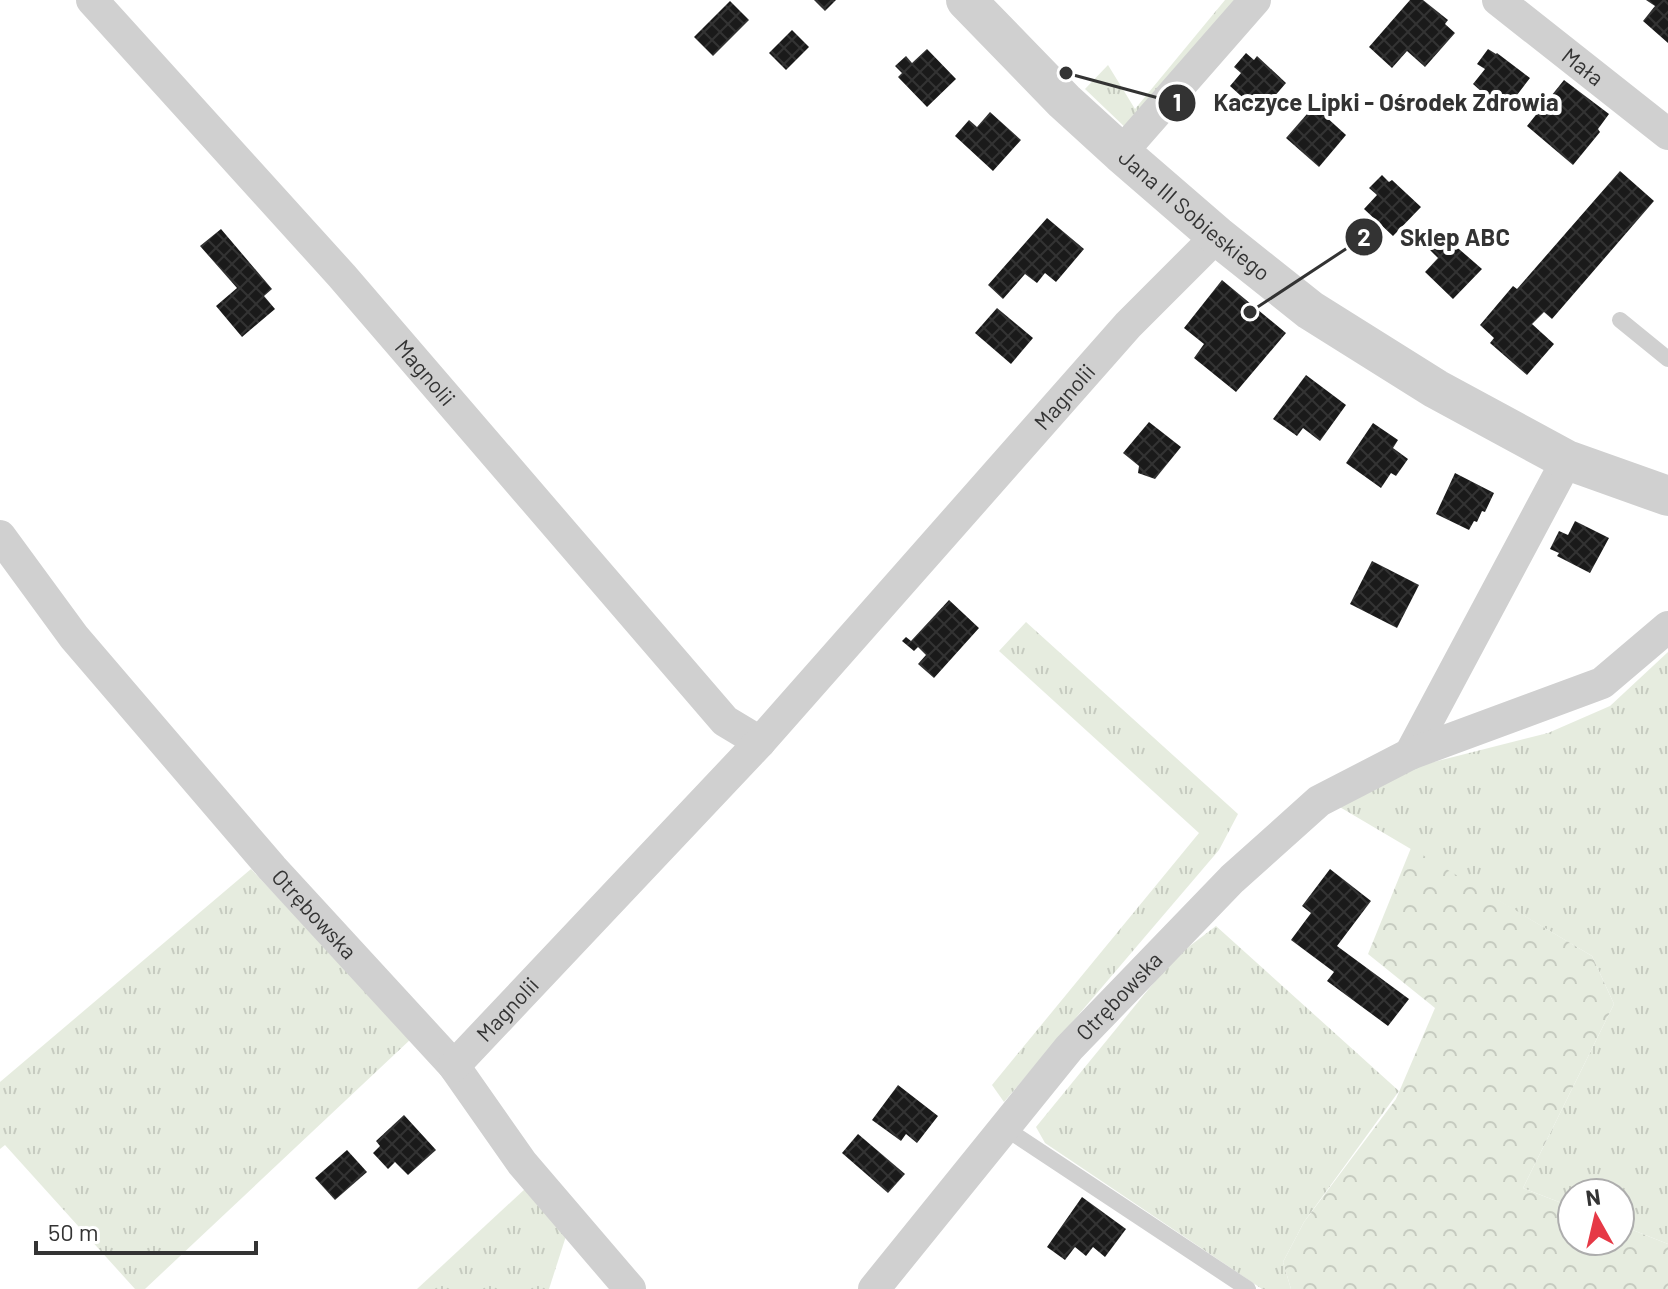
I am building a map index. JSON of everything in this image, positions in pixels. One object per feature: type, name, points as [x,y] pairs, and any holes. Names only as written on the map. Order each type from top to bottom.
[{"type":"street","name":"Magnolii","points":[[92,0],[342,276],[725,721],[760,742]]},
{"type":"street","name":"Jana III Sobieskiego","points":[[966,0],[1064,101],[1121,153],[1217,236],[1310,310],[1377,353],[1567,460],[1668,496]]},
{"type":"street","points":[[1121,153],[1255,0]]},
{"type":"street","name":"Mała","points":[[1498,0],[1668,134]]},
{"type":"street","name":"Magnolii","points":[[454,1066],[760,742],[1128,325],[1217,236]]},
{"type":"street","points":[[1410,754],[1567,460]]},
{"type":"street","name":"Otrębowska","points":[[0,536],[74,637],[272,868],[454,1066],[522,1163],[630,1289]]},
{"type":"street","name":"Otrębowska","points":[[874,1289],[1069,1048],[1232,879],[1319,801],[1410,754],[1602,683],[1668,627]]},
{"type":"lane","points":[[1620,320],[1668,359]]},
{"type":"lane","points":[[1005,1128],[1248,1289]]},
{"type":"green space","points":[[1225,0],[1245,0],[1130,132],[1085,89],[1108,65],[1135,109]]},
{"type":"green space","points":[[1026,622],[1238,814],[1219,850],[1004,1102],[992,1085],[1199,833],[999,651]]},
{"type":"green space","points":[[1668,652],[1668,1244],[1636,1231],[1636,1177],[1556,1177],[1556,1201],[1523,1188],[1614,1004],[1592,956],[1338,806],[1406,769],[1548,733],[1610,706]]},
{"type":"green space","points":[[1411,848],[1592,956],[1614,1004],[1523,1188],[1556,1201],[1556,1257],[1636,1257],[1636,1231],[1668,1244],[1668,1289],[1291,1289],[1283,1262],[1304,1222],[1396,1099],[1435,1008],[1368,954]]},
{"type":"green space","points":[[251,869],[412,1038],[145,1289],[135,1289],[5,1145],[0,1149],[0,1082]]},
{"type":"green space","points":[[1216,926],[1399,1091],[1304,1222],[1283,1262],[1291,1289],[1262,1289],[1045,1143],[1036,1127],[1174,958]]},
{"type":"green space","points":[[526,1188],[567,1233],[549,1289],[417,1289]]},
{"type":"building","points":[[814,0],[836,0],[825,11]]},
{"type":"building","points":[[1410,0],[1423,0],[1448,20],[1445,24],[1455,33],[1425,67],[1407,51],[1392,68],[1369,47]]},
{"type":"building","points":[[1646,0],[1668,0],[1668,43],[1643,21],[1655,6]]},
{"type":"building","points":[[730,1],[749,20],[713,56],[694,37]]},
{"type":"building","points":[[792,30],[809,47],[786,70],[769,53]]},
{"type":"building","points":[[927,49],[956,79],[927,107],[898,77],[902,73],[895,66],[906,56],[912,63]]},
{"type":"building","points":[[1488,49],[1530,78],[1504,112],[1473,84],[1485,69],[1477,64]]},
{"type":"building","points":[[1246,53],[1254,60],[1257,56],[1286,83],[1260,113],[1230,86],[1241,73],[1234,67]]},
{"type":"building","points":[[1564,80],[1609,114],[1598,129],[1600,132],[1573,165],[1527,126]]},
{"type":"building","points":[[1314,106],[1346,135],[1319,167],[1286,138]]},
{"type":"building","points":[[990,112],[1021,140],[993,171],[955,136],[969,120],[977,127]]},
{"type":"building","points":[[1620,171],[1654,201],[1552,319],[1544,312],[1532,324],[1554,344],[1527,375],[1490,343],[1494,338],[1480,325],[1513,286],[1517,289]]},
{"type":"building","points":[[1382,175],[1389,182],[1392,180],[1421,207],[1393,236],[1364,209],[1377,195],[1369,188]]},
{"type":"building","points":[[1047,218],[1084,249],[1056,282],[1045,273],[1037,283],[1025,274],[1003,299],[988,285]]},
{"type":"building","points":[[221,229],[272,289],[264,296],[275,309],[242,337],[216,306],[237,288],[200,246]]},
{"type":"building","points":[[1444,236],[1482,269],[1453,299],[1425,272],[1438,258],[1430,250]]},
{"type":"building","points":[[1222,280],[1286,333],[1236,392],[1194,358],[1204,344],[1184,328]]},
{"type":"building","points":[[997,308],[1033,338],[1011,364],[975,333]]},
{"type":"building","points":[[1306,375],[1346,405],[1320,441],[1303,428],[1297,436],[1273,419]]},
{"type":"building","points":[[1149,422],[1181,447],[1155,479],[1138,473],[1139,466],[1123,453]]},
{"type":"building","points":[[1373,423],[1398,440],[1393,448],[1408,459],[1396,476],[1391,473],[1381,488],[1346,463]]},
{"type":"building","points":[[1455,473],[1494,493],[1485,512],[1482,511],[1469,530],[1436,514]]},
{"type":"building","points":[[1575,521],[1609,538],[1590,573],[1557,556],[1559,553],[1550,549],[1559,531],[1568,535]]},
{"type":"building","points":[[1372,561],[1419,585],[1397,628],[1350,604]]},
{"type":"building","points":[[949,600],[979,628],[934,678],[918,664],[926,655],[918,647],[914,651],[902,641],[906,637],[911,641]]},
{"type":"building","points":[[1330,869],[1371,901],[1337,946],[1409,999],[1388,1026],[1327,981],[1334,972],[1291,940],[1311,913],[1302,906]]},
{"type":"building","points":[[898,1085],[938,1116],[917,1143],[906,1134],[901,1141],[872,1120]]},
{"type":"building","points":[[404,1115],[436,1150],[408,1175],[395,1162],[388,1169],[373,1153],[380,1146],[376,1141]]},
{"type":"building","points":[[858,1134],[905,1174],[888,1193],[842,1153]]},
{"type":"building","points":[[347,1150],[367,1172],[335,1200],[315,1178]]},
{"type":"building","points":[[1082,1197],[1126,1229],[1105,1257],[1093,1247],[1086,1256],[1075,1247],[1065,1260],[1047,1247]]},
{"type":"place","name":"Kaczyce Lipki - Ośrodek Zdrowia","points":[[1066,73]]},
{"type":"place","name":"Sklep ABC","points":[[1250,312]]}]
